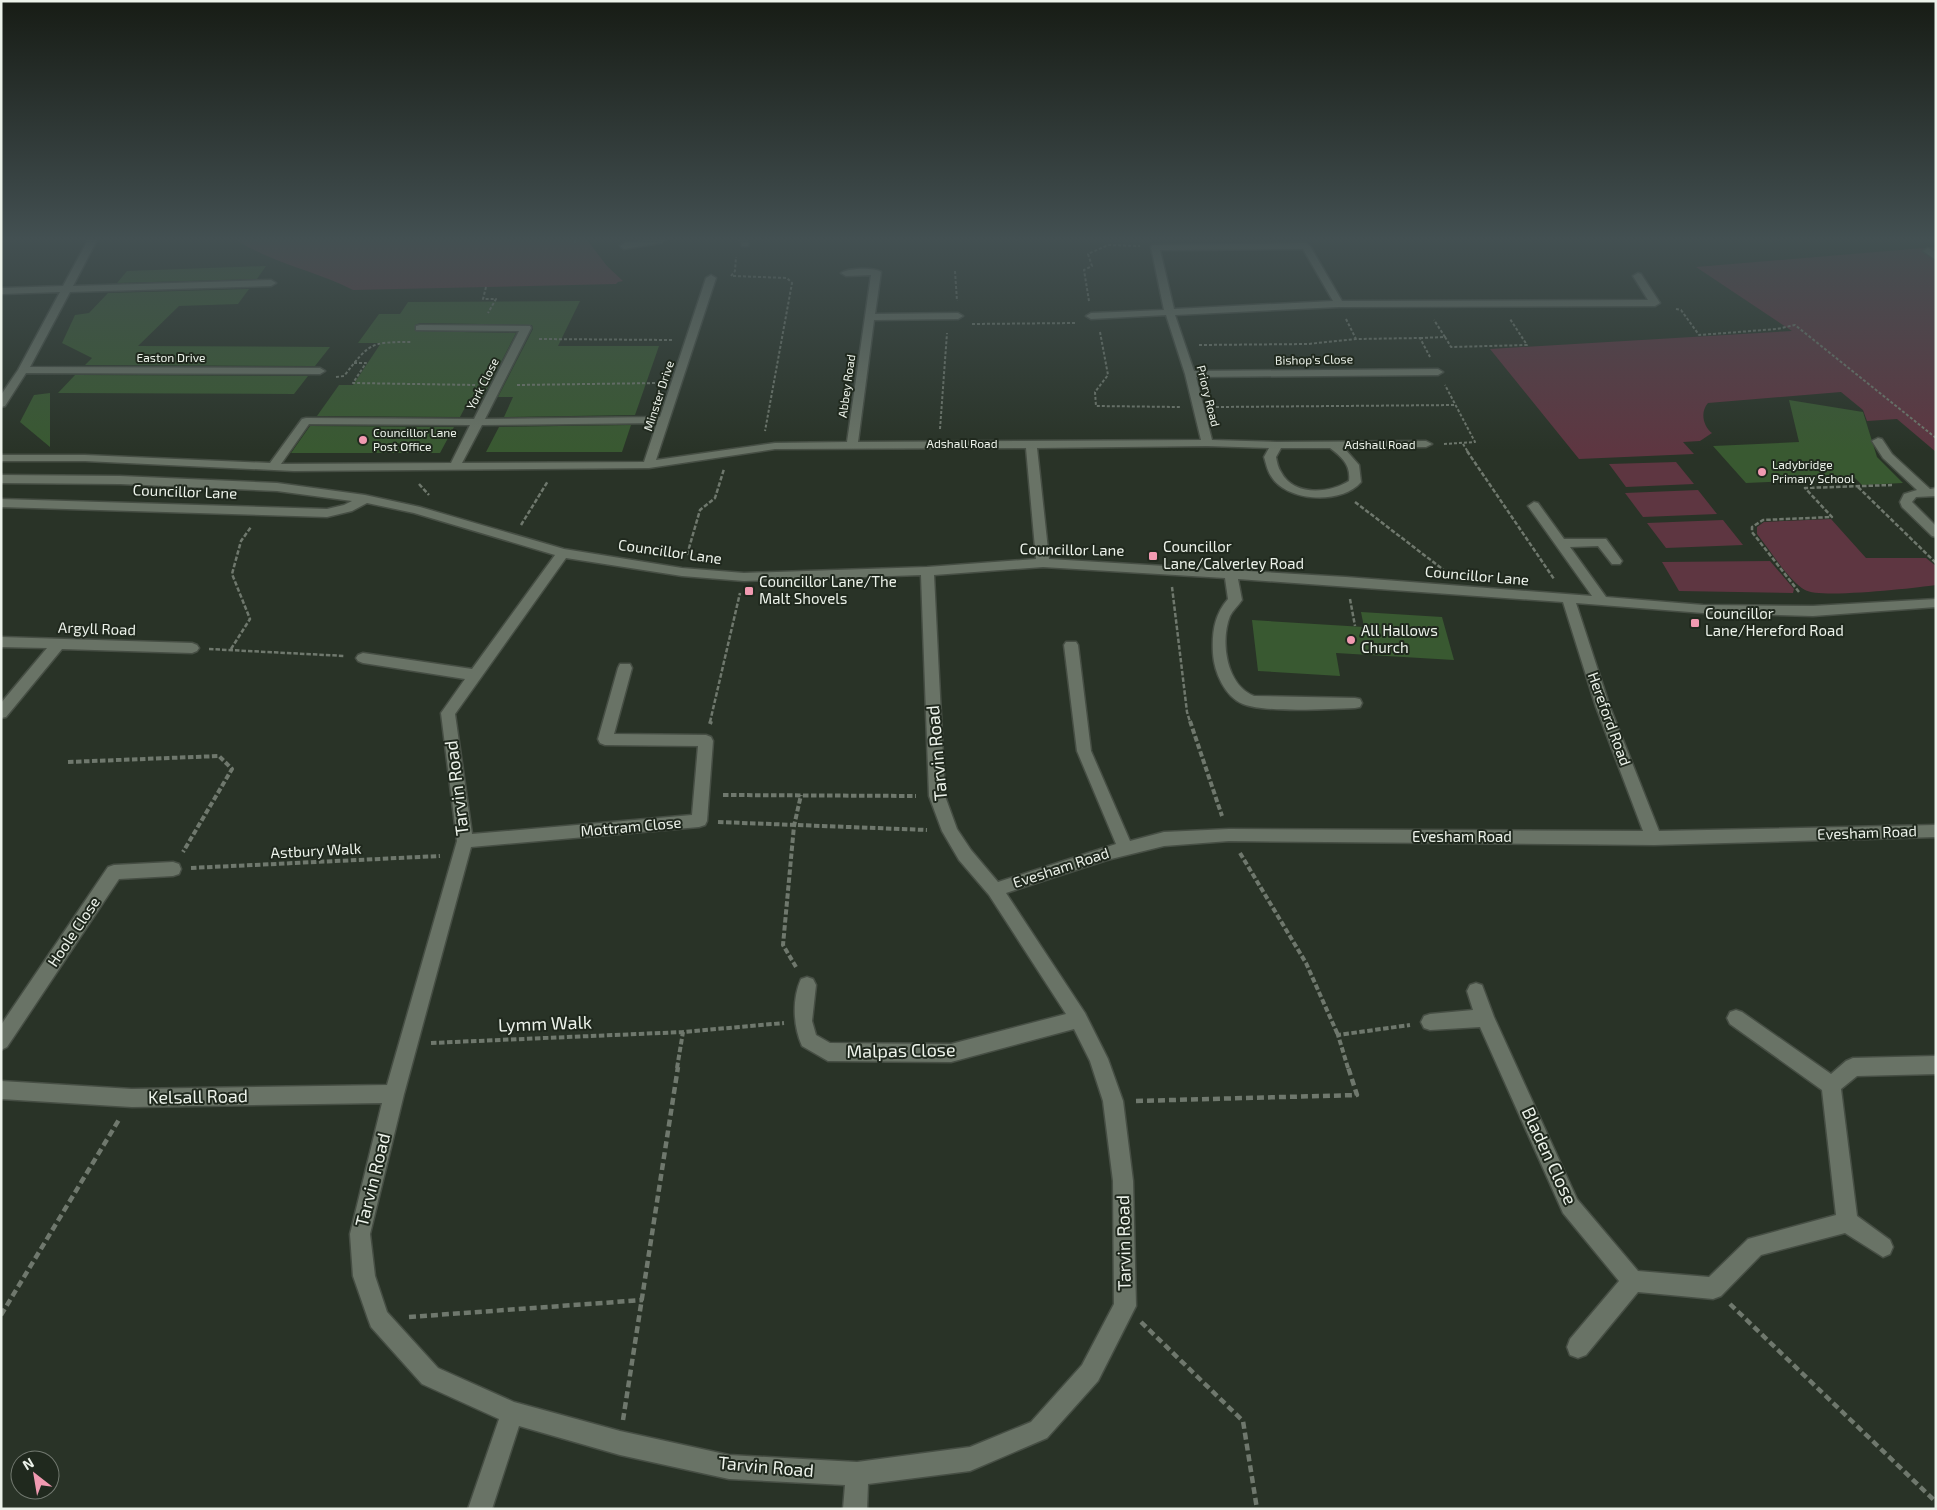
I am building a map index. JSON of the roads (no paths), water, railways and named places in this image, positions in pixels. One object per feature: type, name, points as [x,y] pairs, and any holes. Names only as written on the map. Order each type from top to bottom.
[{"type":"street","points":[[1,404],[23,370],[55,310]]},
{"type":"street","name":"Minster Drive","points":[[649,465],[700,310]]},
{"type":"street","name":"Abbey Road","points":[[852,444],[872,310]]},
{"type":"street","name":"Priory Road","points":[[1169,310],[1190,374],[1207,443]]},
{"type":"street","points":[[1092,320],[1230,310]]},
{"type":"street","points":[[871,317],[958,320]]},
{"type":"street","name":"York Close","points":[[420,328],[526,328],[455,466]]},
{"type":"street","name":"Easton Drive","points":[[23,370],[320,371]]},
{"type":"street","name":"Bishop's Close","points":[[1190,374],[1438,372]]},
{"type":"street","points":[[273,467],[306,421],[664,420]]},
{"type":"street","points":[[1878,441],[1888,456],[1931,492]]},
{"type":"street","name":"Adshall Road","points":[[649,465],[775,446],[852,444],[1426,444]]},
{"type":"street","points":[[1031,444],[1043,563]]},
{"type":"street","name":"Adshall Road","points":[[1277,445],[1270,457],[1276,475],[1292,489],[1319,495],[1341,491],[1355,482],[1357,472],[1349,457],[1334,445]]},
{"type":"street","name":"Councillor Lane","points":[[1,458],[85,458],[294,468],[649,465]]},
{"type":"street","points":[[277,487],[294,468]]},
{"type":"street","name":"Councillor Lane","points":[[1,479],[120,480],[277,487],[365,498],[416,510],[563,553],[682,572],[744,577],[927,571],[1043,563],[1346,581],[1703,609],[1813,611],[1936,603]]},
{"type":"street","points":[[1931,492],[1914,494],[1908,497],[1906,502],[1936,533]]},
{"type":"street","name":"Councillor Lane","points":[[1,503],[263,510],[328,514],[348,508],[365,498]]},
{"type":"street","points":[[1534,506],[1603,602]]},
{"type":"street","points":[[1561,543],[1602,542],[1616,561]]},
{"type":"street","name":"Tarvin Road","points":[[563,553],[448,713],[463,848],[394,1094],[360,1234],[364,1276],[379,1319],[430,1376],[512,1413],[620,1443],[729,1467],[857,1474],[970,1459],[1039,1430],[1090,1373],[1125,1306],[1123,1181],[1113,1101],[1099,1059],[1079,1019],[995,890],[966,855],[950,831],[937,796],[927,571]]},
{"type":"street","points":[[1231,574],[1235,600],[1225,610],[1220,625],[1220,658],[1230,688],[1249,701],[1355,703]]},
{"type":"street","name":"Hereford Road","points":[[1568,599],[1603,707],[1654,838]]},
{"type":"street","name":"Argyll Road","points":[[1,642],[192,648]]},
{"type":"street","points":[[1,713],[58,644]]},
{"type":"street","points":[[1071,644],[1084,752],[1126,848]]},
{"type":"street","points":[[363,658],[475,675]]},
{"type":"street","name":"Mottram Close","points":[[463,848],[699,821],[706,741],[606,739],[625,668]]},
{"type":"street","name":"Evesham Road","points":[[995,890],[1126,848],[1164,839],[1229,835],[1654,838],[1936,831]]},
{"type":"street","name":"Hoole Close","points":[[1,1041],[114,872],[173,869]]},
{"type":"street","name":"Malpas Close","points":[[807,985],[803,1021],[808,1040],[828,1052],[950,1053],[1079,1019]]},
{"type":"street","name":"Bladen Close","points":[[1476,991],[1485,1018],[1570,1206],[1633,1281]]},
{"type":"street","points":[[1430,1022],[1485,1018]]},
{"type":"street","points":[[1736,1018],[1831,1085],[1847,1222]]},
{"type":"street","points":[[1831,1085],[1853,1067],[1936,1064]]},
{"type":"street","name":"Kelsall Road","points":[[1,1090],[132,1098],[394,1094]]},
{"type":"street","points":[[1578,1347],[1633,1281],[1713,1288],[1755,1246],[1847,1222],[1883,1246]]},
{"type":"street","points":[[480,1509],[512,1413]]},
{"type":"street","points":[[855,1509],[857,1474]]},
{"type":"place","name":"Councillor Lane Post Office","points":[[363,440]]},
{"type":"place","name":"Ladybridge Primary School","points":[[1762,472]]},
{"type":"place","name":"Councillor Lane/Calverley Road","points":[[1153,556]]},
{"type":"place","name":"Councillor Lane/The Malt Shovels","points":[[749,591]]},
{"type":"place","name":"Councillor Lane/Hereford Road","points":[[1695,623]]},
{"type":"place","name":"All Hallows Church","points":[[1351,640]]}]
